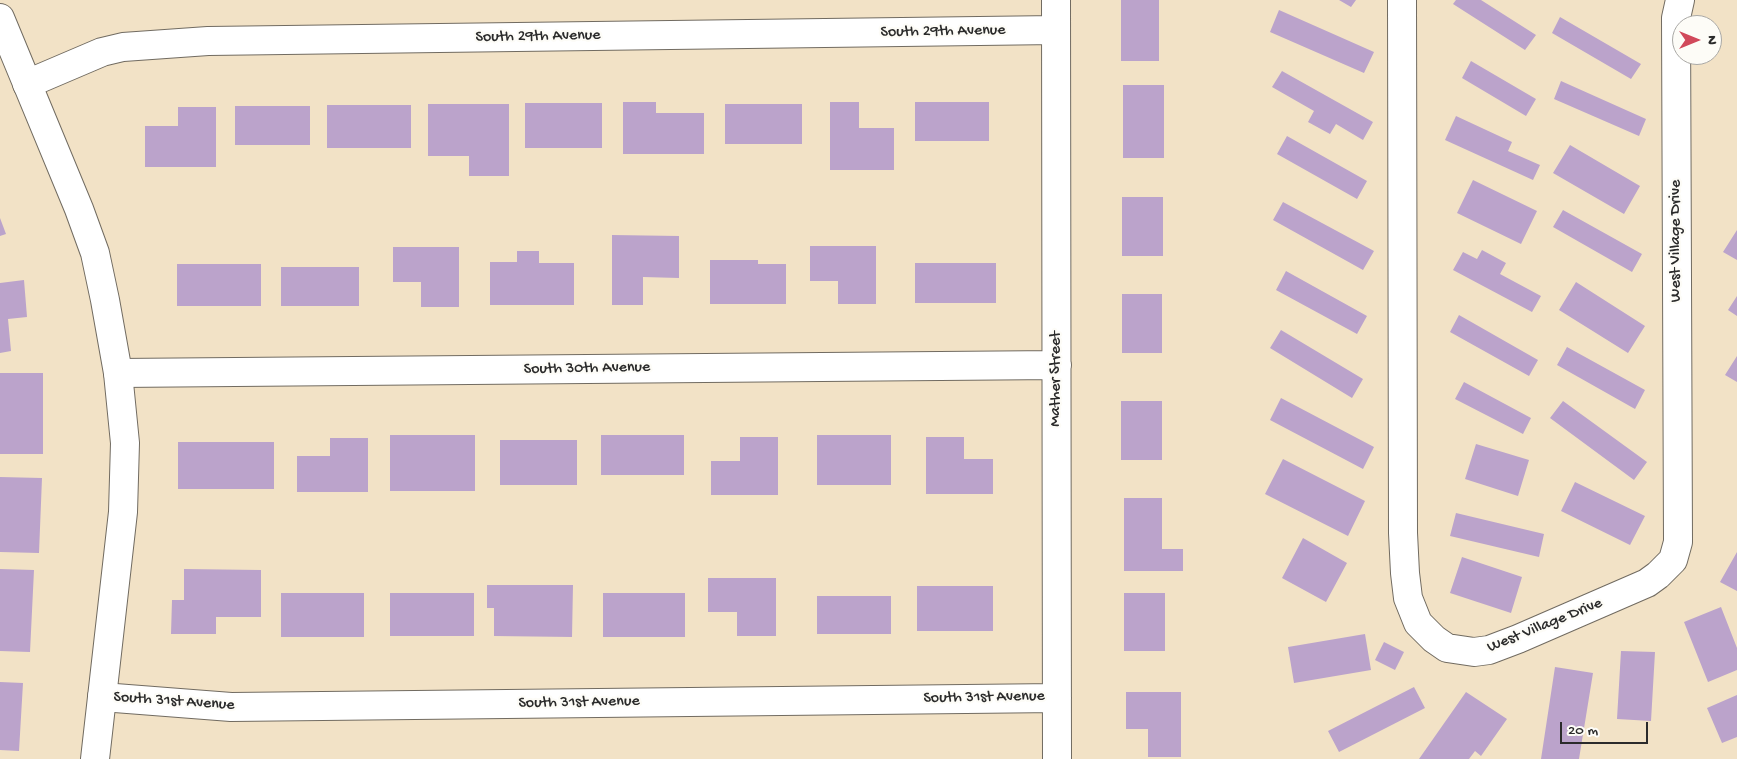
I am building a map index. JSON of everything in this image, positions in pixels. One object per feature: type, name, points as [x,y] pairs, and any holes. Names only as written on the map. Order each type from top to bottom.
[{"type":"street","name":"Mather Street","points":[[1056,0],[1057,759]]},
{"type":"street","name":"West Village Drive","points":[[1402,0],[1404,573],[1408,598],[1418,623],[1434,640],[1447,648],[1474,652],[1489,650],[1518,639],[1647,583],[1673,560],[1678,542],[1676,18],[1680,0]]},
{"type":"street","points":[[0,18],[79,209],[95,253],[118,373],[125,443],[123,512],[95,759]]},
{"type":"street","name":"South 29th Avenue","points":[[27,84],[102,52],[123,47],[208,41],[1056,30]]},
{"type":"street","name":"South 30th Avenue","points":[[118,373],[1057,365]]},
{"type":"street","name":"South 31st Avenue","points":[[102,697],[231,707],[1057,698]]},
{"type":"building","points":[[1121,0],[1159,0],[1159,61],[1121,61]]},
{"type":"building","points":[[1339,0],[1356,0],[1351,7]]},
{"type":"building","points":[[1456,0],[1481,0],[1536,35],[1525,50],[1453,4]]},
{"type":"building","points":[[1279,10],[1374,52],[1364,73],[1270,32]]},
{"type":"building","points":[[1560,17],[1641,64],[1631,79],[1552,33]]},
{"type":"building","points":[[1471,61],[1536,99],[1526,116],[1462,78]]},
{"type":"building","points":[[1282,71],[1373,122],[1363,140],[1336,124],[1330,134],[1308,122],[1314,111],[1272,87]]},
{"type":"building","points":[[1561,81],[1646,119],[1639,136],[1554,99]]},
{"type":"building","points":[[1123,85],[1164,85],[1164,158],[1123,158]]},
{"type":"building","points":[[623,102],[656,102],[656,113],[704,113],[704,154],[623,154]]},
{"type":"building","points":[[830,102],[859,102],[859,128],[894,128],[894,170],[830,170]]},
{"type":"building","points":[[915,102],[989,102],[989,141],[915,141]]},
{"type":"building","points":[[525,103],[602,103],[602,148],[525,148]]},
{"type":"building","points":[[428,104],[509,104],[509,176],[469,176],[469,156],[428,156]]},
{"type":"building","points":[[725,104],[802,104],[802,144],[725,144]]},
{"type":"building","points":[[327,105],[411,105],[411,148],[327,148]]},
{"type":"building","points":[[235,106],[310,106],[310,145],[235,145]]},
{"type":"building","points":[[178,107],[216,107],[216,167],[145,167],[145,126],[178,126]]},
{"type":"building","points":[[1456,116],[1512,142],[1508,151],[1540,165],[1533,180],[1445,140]]},
{"type":"building","points":[[1287,136],[1367,181],[1357,199],[1277,154]]},
{"type":"building","points":[[1570,145],[1640,186],[1624,214],[1553,173]]},
{"type":"building","points":[[1473,180],[1537,211],[1521,244],[1457,213]]},
{"type":"building","points":[[1122,197],[1163,197],[1163,256],[1122,256]]},
{"type":"building","points":[[1283,202],[1374,251],[1363,270],[1273,220]]},
{"type":"building","points":[[1563,210],[1642,254],[1632,272],[1553,227]]},
{"type":"building","points":[[0,218],[6,234],[0,236]]},
{"type":"building","points":[[1737,230],[1737,260],[1723,252]]},
{"type":"building","points":[[612,235],[679,236],[679,278],[643,277],[643,305],[612,305]]},
{"type":"building","points":[[810,246],[876,246],[876,304],[838,304],[838,281],[810,281]]},
{"type":"building","points":[[393,247],[459,247],[459,307],[421,307],[421,282],[393,282]]},
{"type":"building","points":[[1482,250],[1506,263],[1500,274],[1541,296],[1532,312],[1453,270],[1463,252],[1477,259]]},
{"type":"building","points":[[517,251],[539,251],[539,263],[574,263],[574,305],[490,305],[490,262],[517,262]]},
{"type":"building","points":[[710,260],[758,260],[758,264],[786,264],[786,304],[710,304]]},
{"type":"building","points":[[915,263],[996,263],[996,303],[915,303]]},
{"type":"building","points":[[177,264],[261,264],[261,306],[177,306]]},
{"type":"building","points":[[281,267],[359,267],[359,306],[281,306]]},
{"type":"building","points":[[1286,271],[1367,316],[1357,334],[1276,290]]},
{"type":"building","points":[[24,280],[27,317],[8,319],[11,351],[0,353],[0,283]]},
{"type":"building","points":[[1576,282],[1645,326],[1628,353],[1559,310]]},
{"type":"building","points":[[1122,294],[1162,294],[1162,353],[1122,353]]},
{"type":"building","points":[[1737,296],[1737,316],[1728,310]]},
{"type":"building","points":[[1459,315],[1538,360],[1529,376],[1450,332]]},
{"type":"building","points":[[1281,330],[1363,379],[1352,398],[1270,348]]},
{"type":"building","points":[[1567,347],[1645,390],[1635,409],[1557,365]]},
{"type":"building","points":[[1737,356],[1737,382],[1725,375]]},
{"type":"building","points":[[0,373],[43,373],[43,454],[0,454]]},
{"type":"building","points":[[1464,382],[1531,418],[1523,434],[1455,399]]},
{"type":"building","points":[[1281,398],[1374,447],[1363,469],[1270,420]]},
{"type":"building","points":[[1121,401],[1162,401],[1162,460],[1121,460]]},
{"type":"building","points":[[1563,401],[1647,462],[1634,480],[1550,418]]},
{"type":"building","points":[[390,435],[475,435],[475,491],[390,491]]},
{"type":"building","points":[[601,435],[684,435],[684,475],[601,475]]},
{"type":"building","points":[[817,435],[891,435],[891,485],[817,485]]},
{"type":"building","points":[[740,437],[778,437],[778,495],[711,495],[711,461],[740,461]]},
{"type":"building","points":[[926,437],[964,437],[964,459],[993,459],[993,494],[926,494]]},
{"type":"building","points":[[330,438],[368,438],[368,492],[297,492],[297,456],[330,456]]},
{"type":"building","points":[[500,440],[577,440],[577,485],[500,485]]},
{"type":"building","points":[[178,442],[274,442],[274,489],[178,489]]},
{"type":"building","points":[[1476,444],[1529,460],[1518,496],[1465,479]]},
{"type":"building","points":[[1283,459],[1365,501],[1348,536],[1265,494]]},
{"type":"building","points":[[0,477],[42,478],[39,553],[0,552]]},
{"type":"building","points":[[1575,482],[1645,516],[1630,545],[1561,511]]},
{"type":"building","points":[[1124,498],[1162,498],[1162,549],[1183,549],[1183,571],[1124,571]]},
{"type":"building","points":[[1456,513],[1544,534],[1539,557],[1450,536]]},
{"type":"building","points":[[1303,538],[1347,563],[1326,602],[1282,578]]},
{"type":"building","points":[[1737,552],[1737,591],[1720,582]]},
{"type":"building","points":[[1462,557],[1522,577],[1511,613],[1450,593]]},
{"type":"building","points":[[0,569],[34,570],[30,652],[0,651]]},
{"type":"building","points":[[184,569],[261,570],[261,617],[216,617],[216,634],[171,634],[172,600],[184,600]]},
{"type":"building","points":[[708,578],[776,578],[776,636],[737,636],[737,612],[708,612]]},
{"type":"building","points":[[487,585],[573,585],[572,637],[494,636],[494,608],[487,608]]},
{"type":"building","points":[[917,586],[993,586],[993,631],[917,631]]},
{"type":"building","points":[[281,593],[364,593],[364,637],[281,637]]},
{"type":"building","points":[[390,593],[474,593],[474,636],[390,636]]},
{"type":"building","points":[[603,593],[685,593],[685,637],[603,637]]},
{"type":"building","points":[[1124,593],[1165,593],[1165,651],[1124,651]]},
{"type":"building","points":[[817,596],[891,596],[891,634],[817,634]]},
{"type":"building","points":[[1721,607],[1737,648],[1737,670],[1708,682],[1684,622]]},
{"type":"building","points":[[1365,634],[1371,670],[1294,683],[1288,647]]},
{"type":"building","points":[[1384,642],[1404,652],[1395,670],[1375,660]]},
{"type":"building","points":[[1621,651],[1655,652],[1651,721],[1617,719]]},
{"type":"building","points":[[1555,667],[1593,673],[1579,759],[1541,759]]},
{"type":"building","points":[[0,682],[23,683],[19,751],[0,750]]},
{"type":"building","points":[[1414,687],[1425,708],[1339,752],[1328,731]]},
{"type":"building","points":[[1126,692],[1181,692],[1181,757],[1148,757],[1148,729],[1126,729]]},
{"type":"building","points":[[1466,692],[1507,719],[1481,756],[1475,751],[1469,759],[1419,759]]},
{"type":"building","points":[[1737,695],[1737,737],[1722,743],[1707,708]]}]
